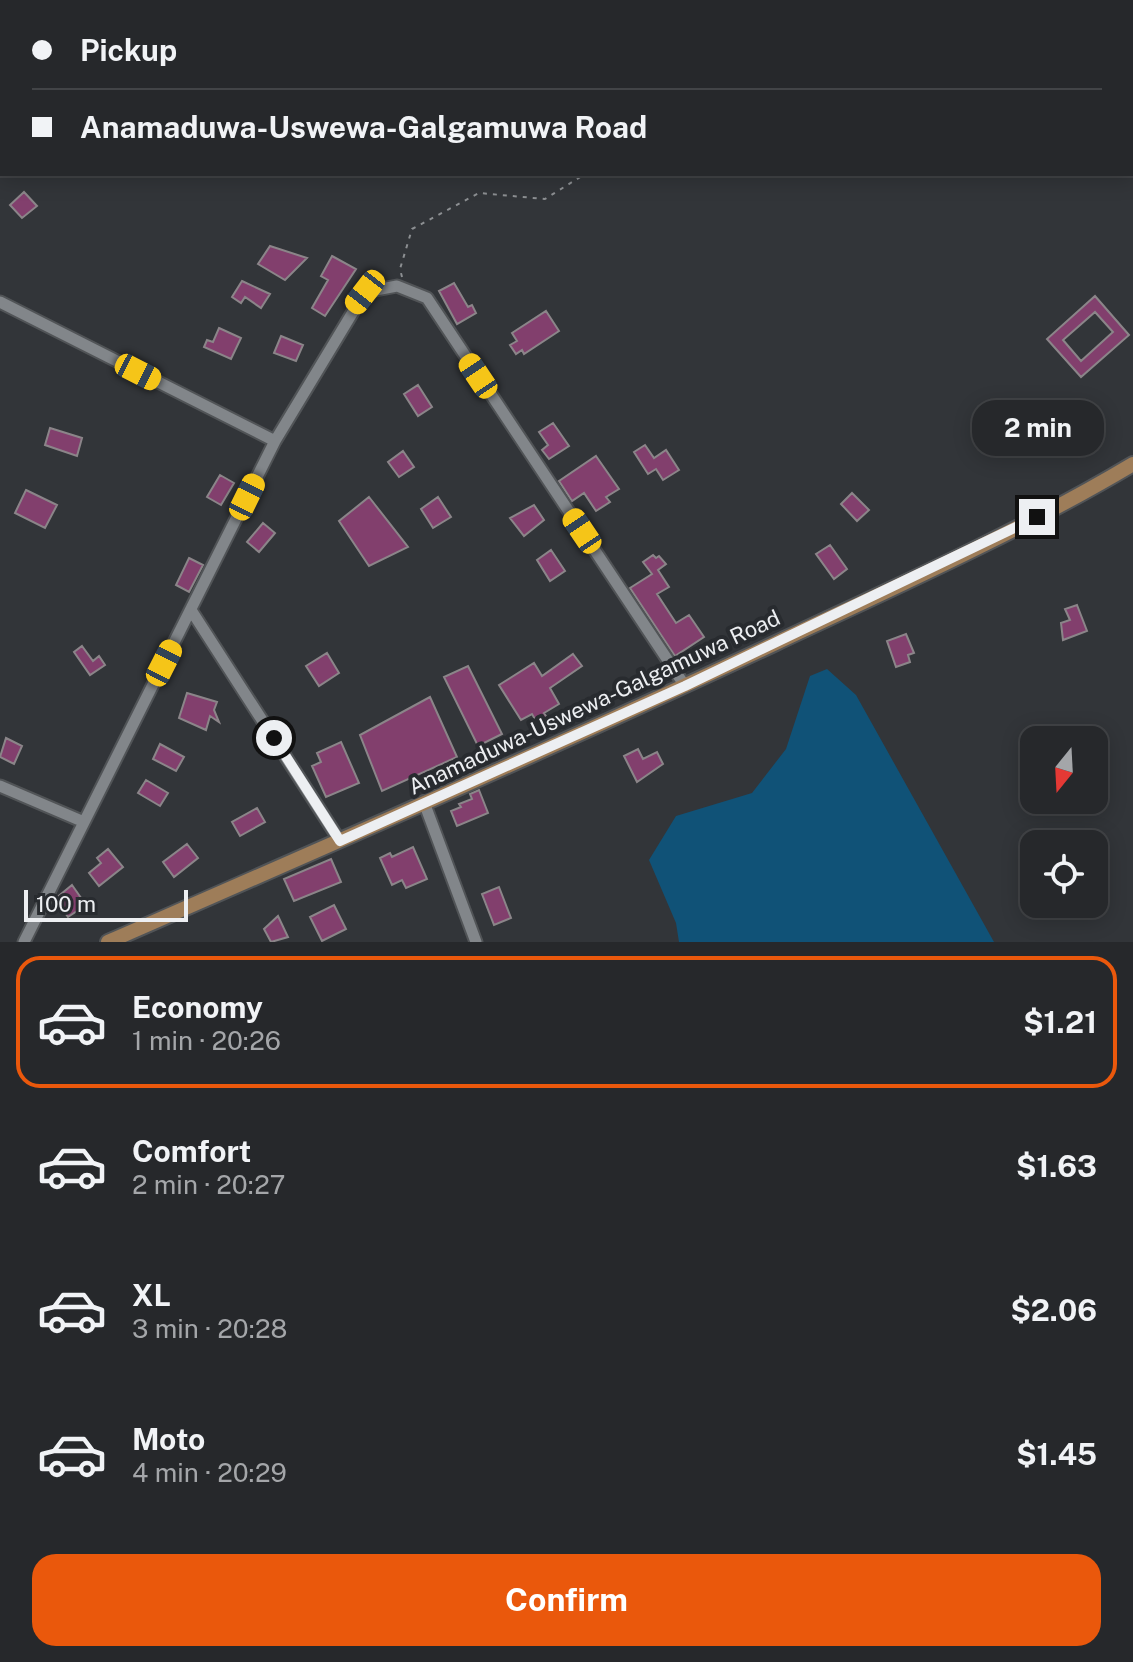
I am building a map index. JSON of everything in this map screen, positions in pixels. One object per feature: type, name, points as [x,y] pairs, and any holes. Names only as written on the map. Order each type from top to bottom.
[{"type":"main road","name":"Anamaduwa-Uswewa-Galgamuwa Road","points":[[108,942],[425,805],[685,686],[1014,529],[1133,464]]},
{"type":"street","points":[[24,942],[275,441],[365,292],[397,286],[427,298],[685,686]]},
{"type":"street","points":[[0,302],[275,441]]},
{"type":"street","points":[[191,610],[340,841]]},
{"type":"street","points":[[0,786],[84,822]]},
{"type":"street","points":[[425,805],[476,942]]},
{"type":"path","points":[[406,290],[400,269],[412,229],[479,193],[545,199],[582,176]]},
{"type":"water","points":[[827,669],[856,695],[994,942],[679,942],[676,923],[649,860],[676,816],[752,793],[786,749],[810,676]]},
{"type":"building","points":[[24,192],[37,206],[22,218],[10,205]]},
{"type":"building","points":[[270,246],[307,258],[285,280],[258,264]]},
{"type":"building","points":[[332,256],[356,269],[325,316],[312,308],[328,280],[321,276]]},
{"type":"building","points":[[242,281],[270,294],[261,308],[245,297],[241,303],[232,297]]},
{"type":"building","points":[[454,283],[468,307],[472,305],[476,313],[457,324],[439,291]]},
{"type":"building","points":[[1095,296],[1129,335],[1081,377],[1047,339]],"holes":[[[1095,312],[1113,332],[1081,361],[1063,340]]]},
{"type":"building","points":[[546,311],[559,331],[524,354],[522,350],[516,354],[510,345],[517,341],[512,333]]},
{"type":"building","points":[[219,328],[241,338],[231,359],[204,347],[207,340],[213,342]]},
{"type":"building","points":[[281,336],[303,345],[296,361],[274,353]]},
{"type":"building","points":[[418,385],[432,407],[418,416],[404,394]]},
{"type":"building","points":[[553,423],[569,446],[549,459],[542,450],[548,445],[539,432]]},
{"type":"building","points":[[50,428],[82,438],[77,456],[45,445]]},
{"type":"building","points":[[645,445],[654,458],[666,450],[679,470],[663,480],[656,469],[648,474],[634,452]]},
{"type":"building","points":[[403,451],[414,467],[399,477],[388,462]]},
{"type":"building","points":[[596,456],[619,489],[606,497],[610,502],[596,511],[584,493],[572,501],[559,481]]},
{"type":"building","points":[[220,475],[234,483],[221,505],[207,497]]},
{"type":"building","points":[[26,490],[57,505],[45,528],[15,513]]},
{"type":"building","points":[[852,493],[869,510],[857,521],[841,504]]},
{"type":"building","points":[[369,497],[408,547],[369,566],[339,521]]},
{"type":"building","points":[[438,497],[451,517],[433,528],[421,509]]},
{"type":"building","points":[[534,505],[544,520],[524,536],[510,518]]},
{"type":"building","points":[[263,523],[275,533],[259,552],[247,542]]},
{"type":"building","points":[[830,545],[847,569],[834,579],[816,554]]},
{"type":"building","points":[[551,550],[565,571],[550,581],[537,560]]},
{"type":"building","points":[[653,555],[656,558],[659,556],[666,564],[658,570],[669,587],[657,594],[676,623],[689,615],[704,637],[675,656],[630,588],[652,574],[643,562]]},
{"type":"building","points":[[189,558],[203,565],[189,592],[176,585]]},
{"type":"building","points":[[1077,605],[1087,631],[1063,640],[1061,623],[1070,620],[1065,609]]},
{"type":"building","points":[[906,634],[914,653],[908,655],[910,662],[896,667],[887,641]]},
{"type":"building","points":[[82,646],[93,661],[99,656],[105,665],[90,675],[74,652]]},
{"type":"building","points":[[327,653],[339,673],[319,686],[306,666]]},
{"type":"building","points":[[573,654],[582,666],[550,688],[559,704],[544,713],[549,721],[539,726],[532,714],[521,720],[499,685],[534,663],[542,676]]},
{"type":"building","points":[[468,666],[502,734],[478,746],[444,677]]},
{"type":"building","points":[[187,693],[217,702],[214,710],[219,722],[210,716],[206,730],[179,718]]},
{"type":"building","points":[[430,697],[457,757],[382,791],[360,735]]},
{"type":"building","points":[[6,738],[22,746],[14,764],[0,757]]},
{"type":"building","points":[[341,742],[359,783],[326,797],[312,766],[321,762],[317,753]]},
{"type":"building","points":[[160,744],[184,757],[176,771],[153,759]]},
{"type":"building","points":[[638,749],[643,759],[657,752],[663,764],[637,782],[624,756]]},
{"type":"building","points":[[146,780],[168,793],[160,806],[138,793]]},
{"type":"building","points":[[479,790],[488,813],[457,826],[451,811],[472,799],[470,794]]},
{"type":"building","points":[[257,808],[265,822],[240,836],[232,822]]},
{"type":"building","points":[[187,844],[198,858],[174,877],[163,862]]},
{"type":"building","points":[[413,847],[427,879],[406,888],[402,880],[392,885],[380,858],[390,853],[392,857]]},
{"type":"building","points":[[108,849],[123,867],[99,886],[89,873],[101,863],[97,858]]},
{"type":"building","points":[[331,859],[341,882],[294,901],[284,879]]},
{"type":"building","points":[[72,885],[86,905],[68,917],[55,899]]},
{"type":"building","points":[[499,887],[511,918],[494,925],[482,894]]},
{"type":"building","points":[[334,905],[346,929],[322,941],[310,917]]},
{"type":"building","points":[[278,916],[288,937],[271,942],[264,929]]},
{"type":"route","points":[[274,738],[340,841],[685,686],[1037,517]]}]
